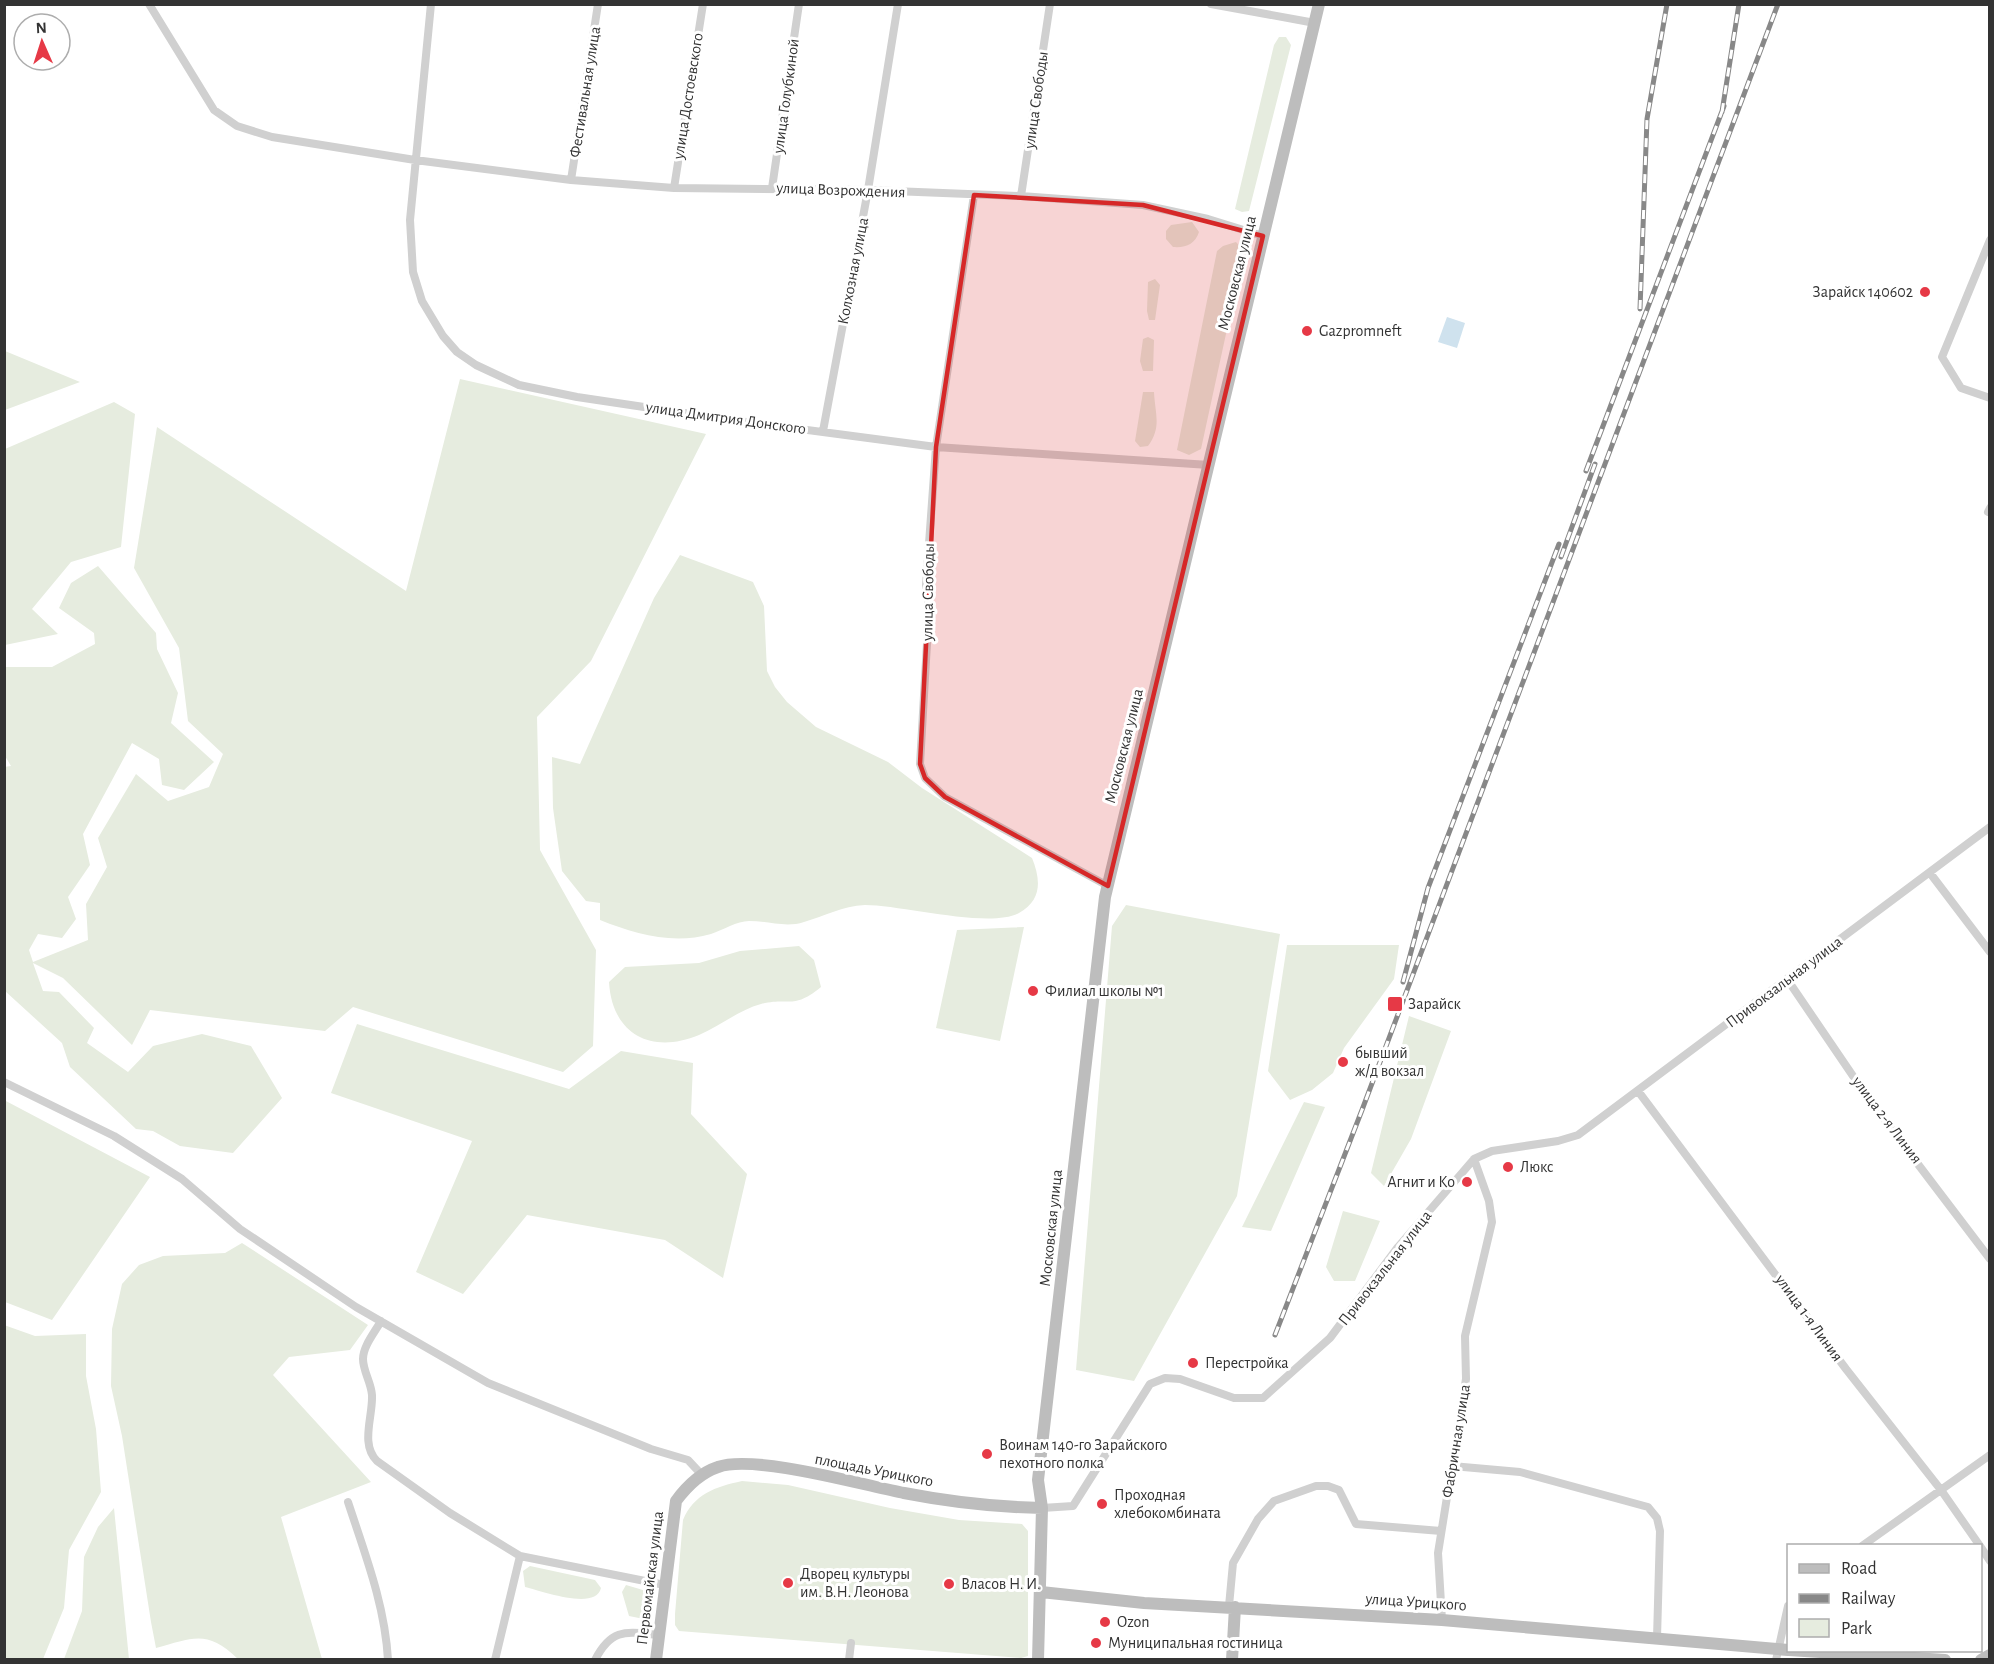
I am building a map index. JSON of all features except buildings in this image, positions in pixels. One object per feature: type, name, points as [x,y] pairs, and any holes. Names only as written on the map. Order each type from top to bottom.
[{"type":"main road","name":"Московская улица","points":[[1038,1659],[1041,1508],[1038,1480],[1102,920],[1108,886],[1319,4]]},
{"type":"main road","name":"площадь Урицкого","points":[[702,1475],[719,1466],[740,1464],[778,1467],[954,1502],[1041,1508]]},
{"type":"main road","name":"Первомайская улица","points":[[656,1659],[676,1501],[687,1486],[702,1475]]},
{"type":"main road","name":"улица Урицкого","points":[[1041,1592],[1144,1603],[1442,1620],[1657,1638],[1783,1653],[1945,1659]]},
{"type":"main road","points":[[1232,1607],[1232,1659]]},
{"type":"main road","points":[[1981,1659],[1989,1655]]},
{"type":"street","name":"улица Возрождения","points":[[149,4],[214,110],[225,120],[272,137],[415,160],[571,180],[674,188],[868,190],[1021,196],[1143,205],[1208,219],[1263,237]]},
{"type":"street","name":"улица Дмитрия Донского","points":[[431,4],[409,242],[412,272],[422,301],[443,336],[457,352],[476,365],[519,385],[577,397],[936,447],[1209,465]]},
{"type":"street","name":"Фестивальная улица","points":[[571,180],[598,4]]},
{"type":"street","name":"улица Достоевского","points":[[674,188],[703,4]]},
{"type":"street","name":"улица Голубкиной","points":[[772,188],[799,4]]},
{"type":"street","name":"Колхозная улица","points":[[823,431],[868,190],[898,4]]},
{"type":"street","name":"улица Свободы","points":[[1021,196],[1050,4]]},
{"type":"street","points":[[1211,4],[1315,23]]},
{"type":"street","name":"улица Свободы","points":[[974,195],[936,447],[926,585],[929,609],[920,764],[925,778],[945,796],[1108,886]]},
{"type":"street","points":[[1989,240],[1942,357],[1961,388],[1989,398]]},
{"type":"street","name":"Привокзальная улица","points":[[1041,1508],[1073,1506],[1149,1384],[1165,1378],[1180,1379],[1234,1398],[1253,1400],[1263,1398],[1330,1338],[1398,1247],[1474,1160],[1492,1151],[1568,1139],[1578,1134],[1989,827]]},
{"type":"street","points":[[1930,873],[1989,952]]},
{"type":"street","name":"улица 2-я Линия","points":[[1787,979],[1870,1101],[1989,1259]]},
{"type":"street","points":[[4,1082],[114,1136],[182,1179],[240,1229],[381,1321],[489,1383],[651,1449],[688,1460],[702,1475]]},
{"type":"street","name":"улица 1-я Линия","points":[[1638,1091],[1846,1369],[1941,1490],[1979,1544]]},
{"type":"street","name":"Фабричная улица","points":[[1442,1620],[1438,1553],[1467,1379],[1465,1336],[1492,1222],[1489,1201],[1474,1160]]},
{"type":"street","points":[[381,1321],[363,1358],[370,1381],[371,1413],[368,1445],[371,1455],[377,1461],[450,1513],[520,1556],[665,1585]]},
{"type":"street","points":[[1863,1544],[1989,1455]]},
{"type":"street","points":[[1452,1466],[1520,1472],[1648,1507],[1658,1518],[1660,1531],[1657,1638]]},
{"type":"street","points":[[1232,1607],[1233,1563],[1258,1519],[1274,1500],[1316,1486],[1328,1486],[1339,1490],[1356,1524],[1441,1532]]},
{"type":"street","points":[[348,1502],[376,1590],[386,1634],[387,1659]]},
{"type":"street","points":[[495,1659],[520,1556]]},
{"type":"street","points":[[1783,1653],[1787,1615]]},
{"type":"street","points":[[595,1659],[611,1638],[619,1633],[659,1635]]},
{"type":"street","points":[[849,1659],[851,1644]]},
{"type":"highlighted area","points":[[974,195],[1143,205],[1263,236],[1108,886],[945,797],[925,778],[920,764],[936,447]]},
{"type":"green space","points":[[1279,37],[1286,37],[1291,45],[1249,211],[1242,212],[1235,209],[1274,45]]},
{"type":"green space","points":[[1192,222],[1199,232],[1195,240],[1186,246],[1173,247],[1166,239],[1166,231],[1171,225]]},
{"type":"green space","points":[[1236,242],[1244,251],[1201,449],[1189,455],[1177,450],[1217,251],[1223,246]]},
{"type":"green space","points":[[1155,279],[1160,285],[1155,320],[1149,320],[1148,282]]},
{"type":"green space","points":[[1148,337],[1154,340],[1153,371],[1143,371],[1140,361],[1143,339]]},
{"type":"green space","points":[[5,351],[80,382],[5,410]]},
{"type":"green space","points":[[460,379],[706,434],[591,661],[537,717],[540,850],[596,950],[593,1046],[563,1072],[353,1007],[325,1031],[150,1010],[132,1045],[63,978],[33,963],[43,991],[59,992],[94,1028],[87,1043],[128,1072],[153,1046],[202,1034],[251,1046],[282,1098],[233,1153],[180,1146],[153,1131],[136,1129],[70,1067],[62,1043],[5,991],[4,767],[11,766],[5,756],[5,667],[52,667],[95,644],[94,633],[59,608],[71,583],[98,566],[156,633],[157,649],[178,693],[171,723],[214,762],[184,790],[162,785],[159,759],[132,743],[83,834],[90,865],[68,897],[76,919],[62,938],[38,934],[29,950],[33,962],[88,940],[86,904],[107,867],[98,838],[136,774],[168,801],[209,787],[223,754],[188,721],[179,648],[134,568],[157,427],[406,591]]},
{"type":"green space","points":[[1143,392],[1154,392],[1156,426],[1148,446],[1140,447],[1135,441]]},
{"type":"green space","points":[[114,402],[135,414],[121,547],[71,562],[32,609],[58,634],[5,645],[5,449]]},
{"type":"green space","points":[[680,555],[753,582],[764,606],[767,671],[775,687],[787,702],[816,727],[888,762],[922,788],[1032,858],[1037,874],[1038,889],[1027,908],[1006,917],[967,918],[865,905],[841,909],[797,924],[744,921],[711,934],[683,938],[640,933],[600,920],[600,903],[586,901],[562,871],[553,808],[552,757],[580,764],[654,598]]},
{"type":"green space","points":[[1126,905],[1280,934],[1237,1196],[1134,1381],[1076,1370],[1112,926]]},
{"type":"green space","points":[[1024,927],[1000,1041],[936,1028],[957,930]]},
{"type":"green space","points":[[1287,945],[1399,945],[1394,979],[1344,1048],[1333,1073],[1312,1090],[1290,1100],[1268,1071]]},
{"type":"green space","points":[[799,946],[814,960],[821,987],[797,1001],[771,1002],[753,1007],[699,1035],[681,1041],[650,1041],[637,1036],[626,1027],[612,1000],[609,982],[625,967],[699,963],[740,951]]},
{"type":"green space","points":[[1409,1016],[1451,1031],[1411,1139],[1384,1186],[1371,1173]]},
{"type":"green space","points":[[357,1024],[569,1089],[621,1051],[693,1063],[691,1114],[747,1174],[723,1278],[665,1240],[527,1215],[463,1294],[416,1272],[472,1141],[331,1093]]},
{"type":"green space","points":[[4,1100],[150,1177],[52,1320],[5,1302]]},
{"type":"green space","points":[[1304,1102],[1325,1107],[1271,1231],[1242,1227]]},
{"type":"green space","points":[[1343,1211],[1380,1221],[1355,1281],[1334,1281],[1326,1267]]},
{"type":"green space","points":[[242,1243],[368,1325],[350,1350],[289,1357],[273,1375],[371,1482],[281,1517],[322,1659],[238,1659],[217,1643],[199,1638],[156,1648],[151,1622],[122,1436],[111,1386],[112,1329],[122,1284],[139,1265],[163,1256],[225,1253]]},
{"type":"green space","points":[[4,1325],[35,1336],[86,1334],[86,1376],[96,1429],[101,1492],[69,1550],[64,1608],[43,1659],[5,1659]]},
{"type":"green space","points":[[742,1481],[788,1485],[890,1508],[959,1520],[1022,1524],[1028,1531],[1028,1656],[1021,1658],[679,1631],[675,1625],[675,1614],[683,1520],[693,1504],[706,1493]]},
{"type":"green space","points":[[114,1508],[129,1659],[64,1659],[82,1611],[84,1557],[98,1527]]},
{"type":"green space","points":[[530,1566],[595,1580],[601,1588],[597,1595],[579,1599],[525,1587],[523,1571]]},
{"type":"green space","points":[[626,1585],[643,1590],[647,1611],[644,1619],[629,1616],[622,1592]]},
{"type":"water","points":[[1447,317],[1465,323],[1457,348],[1438,342]]},
{"type":"railway","points":[[1640,309],[1647,119],[1667,4]]},
{"type":"railway","points":[[1722,112],[1739,4]]},
{"type":"railway","points":[[1275,1335],[1362,1110],[1778,4]]},
{"type":"railway","points":[[1586,471],[1724,106]]},
{"type":"railway","points":[[1561,557],[1595,464]]},
{"type":"railway","points":[[1403,982],[1428,888],[1559,544]]},
{"type":"place","name":"Зарайск 140602","points":[[1925,292]]},
{"type":"place","name":"Gazpromneft","points":[[1307,331]]},
{"type":"place","name":"Филиал школы №1","points":[[1033,991]]},
{"type":"place","name":"Зарайск","points":[[1395,1004]]},
{"type":"place","name":"бывший ж/д вокзал","points":[[1343,1062]]},
{"type":"place","name":"Люкс","points":[[1508,1167]]},
{"type":"place","name":"Агнит и Ко","points":[[1467,1182]]},
{"type":"place","name":"Перестройка","points":[[1193,1363]]},
{"type":"place","name":"Воинам 140-го Зарайского пехотного полка","points":[[987,1454]]},
{"type":"place","name":"Проходная хлебокомбината","points":[[1102,1504]]},
{"type":"place","name":"Дворец культуры им. В.Н. Леонова","points":[[788,1583]]},
{"type":"place","name":"Власов Н. И.","points":[[949,1584]]},
{"type":"place","name":"Ozon","points":[[1105,1622]]},
{"type":"place","name":"Муниципальная гостиница","points":[[1096,1643]]}]
